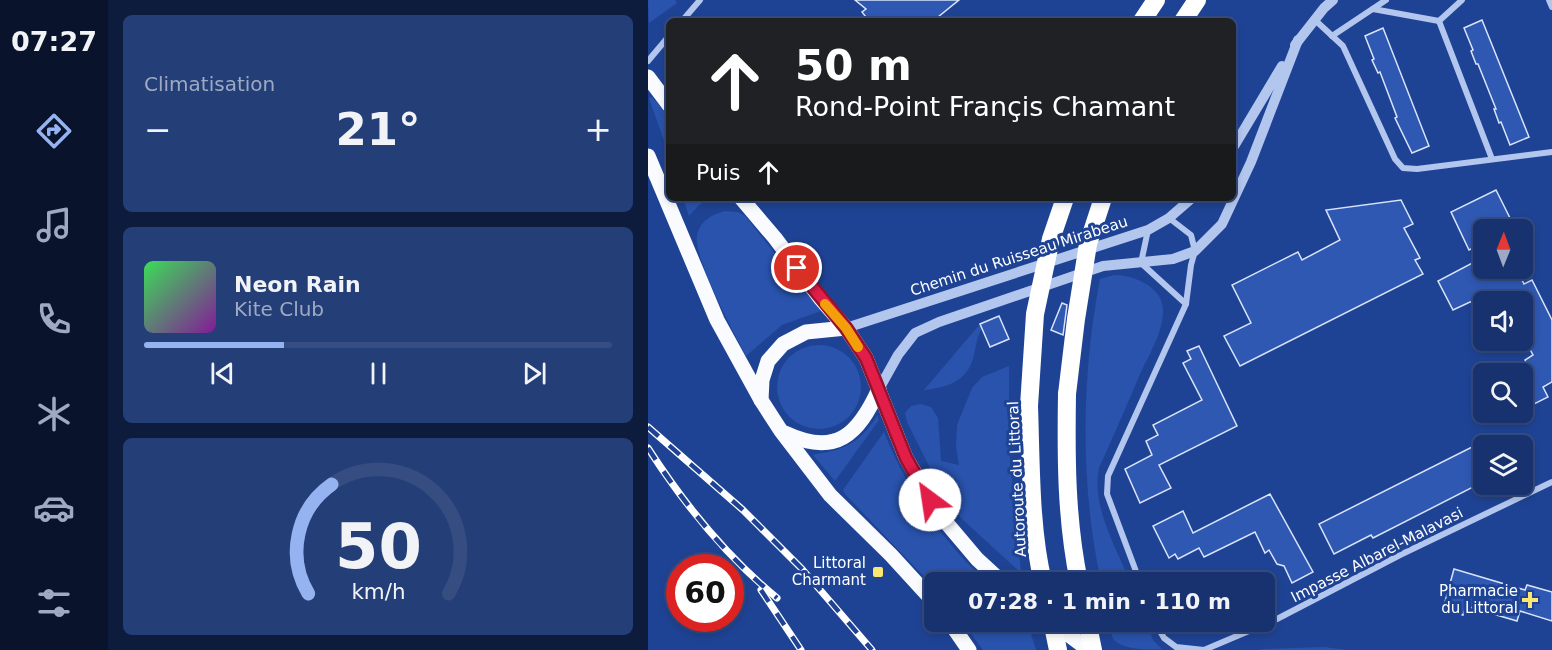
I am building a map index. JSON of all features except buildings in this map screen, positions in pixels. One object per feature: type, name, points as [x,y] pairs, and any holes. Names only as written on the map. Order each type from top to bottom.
[{"type":"highway","points":[[1144,18],[1156,0]]},
{"type":"highway","points":[[1186,18],[1197,0]]},
{"type":"highway","name":"Autoroute du Littoral","points":[[1041,572],[1031,474],[1029,406],[1035,314],[1052,238],[1064,201]]},
{"type":"highway","points":[[1076,572],[1066,472],[1067,394],[1088,244],[1102,201]]},
{"type":"highway","points":[[1054,632],[1058,650]]},
{"type":"highway","points":[[1089,632],[1091,650]]},
{"type":"main road","points":[[648,77],[666,101]]},
{"type":"main road","points":[[648,156],[666,199]]},
{"type":"main road","points":[[667,201],[717,320],[761,400],[781,431],[830,495],[924,591]]},
{"type":"main road","points":[[743,201],[846,328],[866,358],[906,458],[939,514],[977,559],[991,572]]},
{"type":"main road","points":[[761,400],[762,380],[768,361],[783,344],[806,332],[846,328]]},
{"type":"main road","points":[[781,431],[804,442],[819,443],[836,440],[849,434],[858,426],[879,389]]},
{"type":"main road","points":[[957,632],[969,650]]},
{"type":"main road","points":[[1066,632],[1091,650]]},
{"type":"street","points":[[685,18],[700,0]]},
{"type":"street","points":[[1236,143],[1298,40],[1333,0]]},
{"type":"street","points":[[1332,36],[1386,0]]},
{"type":"street","points":[[1439,21],[1462,0]]},
{"type":"street","points":[[1549,0],[1552,7]]},
{"type":"street","points":[[1373,9],[1439,21]]},
{"type":"street","points":[[1315,20],[1343,46],[1395,159],[1403,168],[1417,169],[1552,152]]},
{"type":"street","points":[[1439,21],[1492,159]]},
{"type":"street","points":[[648,61],[666,40]]},
{"type":"street","points":[[1236,194],[1251,162],[1298,40]]},
{"type":"street","name":"Chemin du Ruisseau Mirabeau","points":[[846,328],[1148,230],[1169,218],[1189,201]]},
{"type":"street","points":[[879,389],[898,355],[915,333],[939,322],[1103,266],[1173,259],[1195,250],[1222,224],[1233,201]]},
{"type":"street","points":[[1136,572],[1107,494],[1108,476],[1186,304],[1195,250],[1191,236],[1169,218]]},
{"type":"street","points":[[1141,263],[1148,230]]},
{"type":"street","points":[[1141,263],[1186,304]]},
{"type":"street","name":"Impasse Albarel-Malavasi","points":[[1275,620],[1400,555],[1552,482]]},
{"type":"street","name":"Impasse Albarel-Malavasi","points":[[1160,632],[1164,638],[1176,647],[1204,650],[1246,632]]},
{"type":"shaded area","points":[[648,0],[675,0],[677,3],[649,23]]},
{"type":"shaded area","points":[[652,97],[666,113],[666,146],[649,98]]},
{"type":"shaded area","points":[[684,201],[706,201],[699,205],[689,216]]},
{"type":"shaded area","points":[[726,211],[738,212],[745,216],[821,311],[782,325],[746,356],[708,278],[698,247],[698,231],[704,222]]},
{"type":"shaded area","points":[[1114,275],[1130,277],[1145,283],[1158,294],[1163,309],[1161,326],[1155,343],[1099,468],[1097,482],[1098,497],[1106,526],[1126,572],[1099,572],[1089,507],[1086,469],[1086,393],[1100,279]]},
{"type":"shaded area","points":[[980,324],[982,328],[973,359],[965,373],[954,382],[940,388],[924,390]]},
{"type":"shaded area","points":[[811,345],[827,345],[843,352],[854,363],[861,379],[858,403],[849,417],[827,429],[811,429],[795,422],[784,411],[777,395],[777,379],[784,363],[795,352]]},
{"type":"shaded area","points":[[1009,366],[1009,448],[1021,572],[961,518],[931,470],[907,422],[905,413],[911,406],[920,404],[931,407],[938,418],[941,461],[959,465],[956,447],[957,425],[972,388],[982,377]]},
{"type":"shaded area","points":[[877,416],[879,420],[835,481],[813,455],[847,446],[864,433]]},
{"type":"shaded area","points":[[884,432],[914,494],[940,532],[977,572],[924,572],[924,577],[843,490]]},
{"type":"shaded area","points":[[970,632],[1030,632],[1036,650],[983,650]]},
{"type":"shaded area","points":[[1111,632],[1150,632],[1153,640],[1162,649],[1136,649],[1124,646],[1113,638]]},
{"type":"shaded area","points":[[1324,647],[1348,650],[1259,650],[1263,649]]},
{"type":"railway","points":[[648,427],[743,510],[802,569],[872,650]]},
{"type":"railway","points":[[648,448],[706,528],[758,582],[777,598]]},
{"type":"railway","points":[[761,590],[801,650]]},
{"type":"slow traffic","points":[[825,304],[846,328],[858,347]]},
{"type":"place","name":"Littoral Charmant","points":[[878,572]]},
{"type":"place","name":"Pharmacie du Littoral","points":[[1530,600]]},
{"type":"route","points":[[797,268],[846,328],[866,358],[906,458],[930,500]]}]
